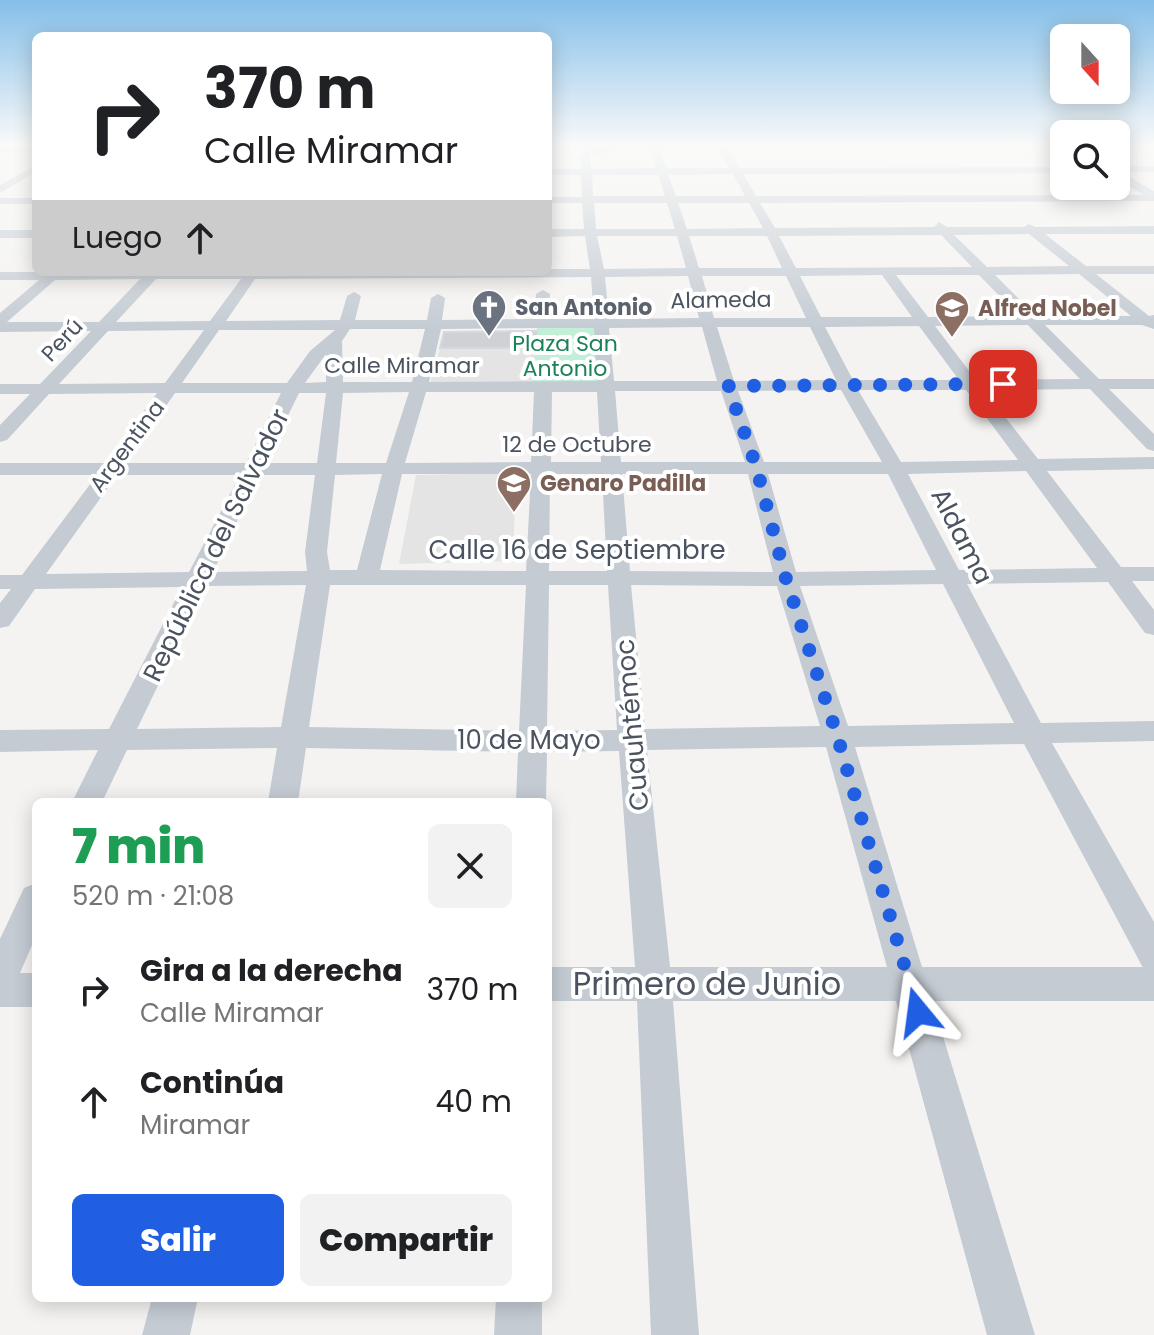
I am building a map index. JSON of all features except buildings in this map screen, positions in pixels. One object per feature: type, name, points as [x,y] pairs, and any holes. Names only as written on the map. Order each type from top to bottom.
[{"type":"street","name":"Cuauhtémoc","points":[[588,206],[598,273],[622,626],[654,984],[675,1335]]},
{"type":"street","points":[[672,206],[756,466],[786,579],[837,735],[1011,1335]]},
{"type":"street","name":"Aldama","points":[[756,206],[817,321],[846,384],[895,468],[1032,732],[1154,955]]},
{"type":"street","points":[[836,206],[839,210]]},
{"type":"street","points":[[1001,206],[1082,272],[1152,323]]},
{"type":"street","points":[[1087,206],[1143,245]]},
{"type":"street","points":[[933,220],[1154,445]]},
{"type":"street","points":[[849,221],[858,232]]},
{"type":"street","points":[[15,234],[32,222]]},
{"type":"street","points":[[552,232],[1154,230]]},
{"type":"street","points":[[0,234],[32,234]]},
{"type":"street","points":[[552,273],[1154,270]]},
{"type":"street","points":[[886,272],[1154,627]]},
{"type":"street","points":[[0,276],[32,275]]},
{"type":"street","points":[[0,324],[52,276]]},
{"type":"street","name":"Perú","points":[[0,436],[151,276]]},
{"type":"street","name":"Argentina","points":[[0,620],[172,388],[251,276]]},
{"type":"street","points":[[281,276],[354,281],[473,276]]},
{"type":"street","points":[[284,798],[319,578],[316,552],[340,333],[354,281]]},
{"type":"street","points":[[541,324],[543,294]]},
{"type":"street","points":[[367,577],[382,505],[429,355],[438,298]]},
{"type":"street","name":"Alameda","points":[[0,324],[215,325],[340,333],[432,325],[817,321],[1152,323]]},
{"type":"street","name":"República del Salvador","points":[[89,798],[293,387],[316,354],[340,333]]},
{"type":"street","name":"Calle Miramar","points":[[0,389],[1154,384]]},
{"type":"street","points":[[531,798],[543,387]]},
{"type":"street","name":"12 de Octubre","points":[[0,469],[895,468],[1154,463]]},
{"type":"street","name":"Calle 16 de Septiembre","points":[[0,582],[367,577],[786,579],[1154,574]]},
{"type":"street","name":"10 de Mayo","points":[[0,741],[295,737],[532,742],[1154,731]]},
{"type":"street","points":[[0,977],[32,907]]},
{"type":"street","name":"Primero de Junio","points":[[552,984],[1154,984]]},
{"type":"street","points":[[0,990],[32,990]]},
{"type":"street","points":[[166,1335],[174,1302]]},
{"type":"street","points":[[518,1335],[519,1302]]},
{"type":"shaded area","points":[[440,348],[535,348],[532,383],[430,383]]},
{"type":"shaded area","points":[[516,473],[513,561],[399,564],[416,475]]},
{"type":"green space","name":"Plaza San Antonio","points":[[537,328],[596,328],[597,383],[532,383]]},
{"type":"place","name":"San Antonio","points":[[489,338]]},
{"type":"place","name":"Alfred Nobel","points":[[952,339]]},
{"type":"place","name":"Genaro Padilla","points":[[514,514]]},
{"type":"route","points":[[918,1012],[837,735],[786,579],[756,466],[728,386],[1003,384]]}]
